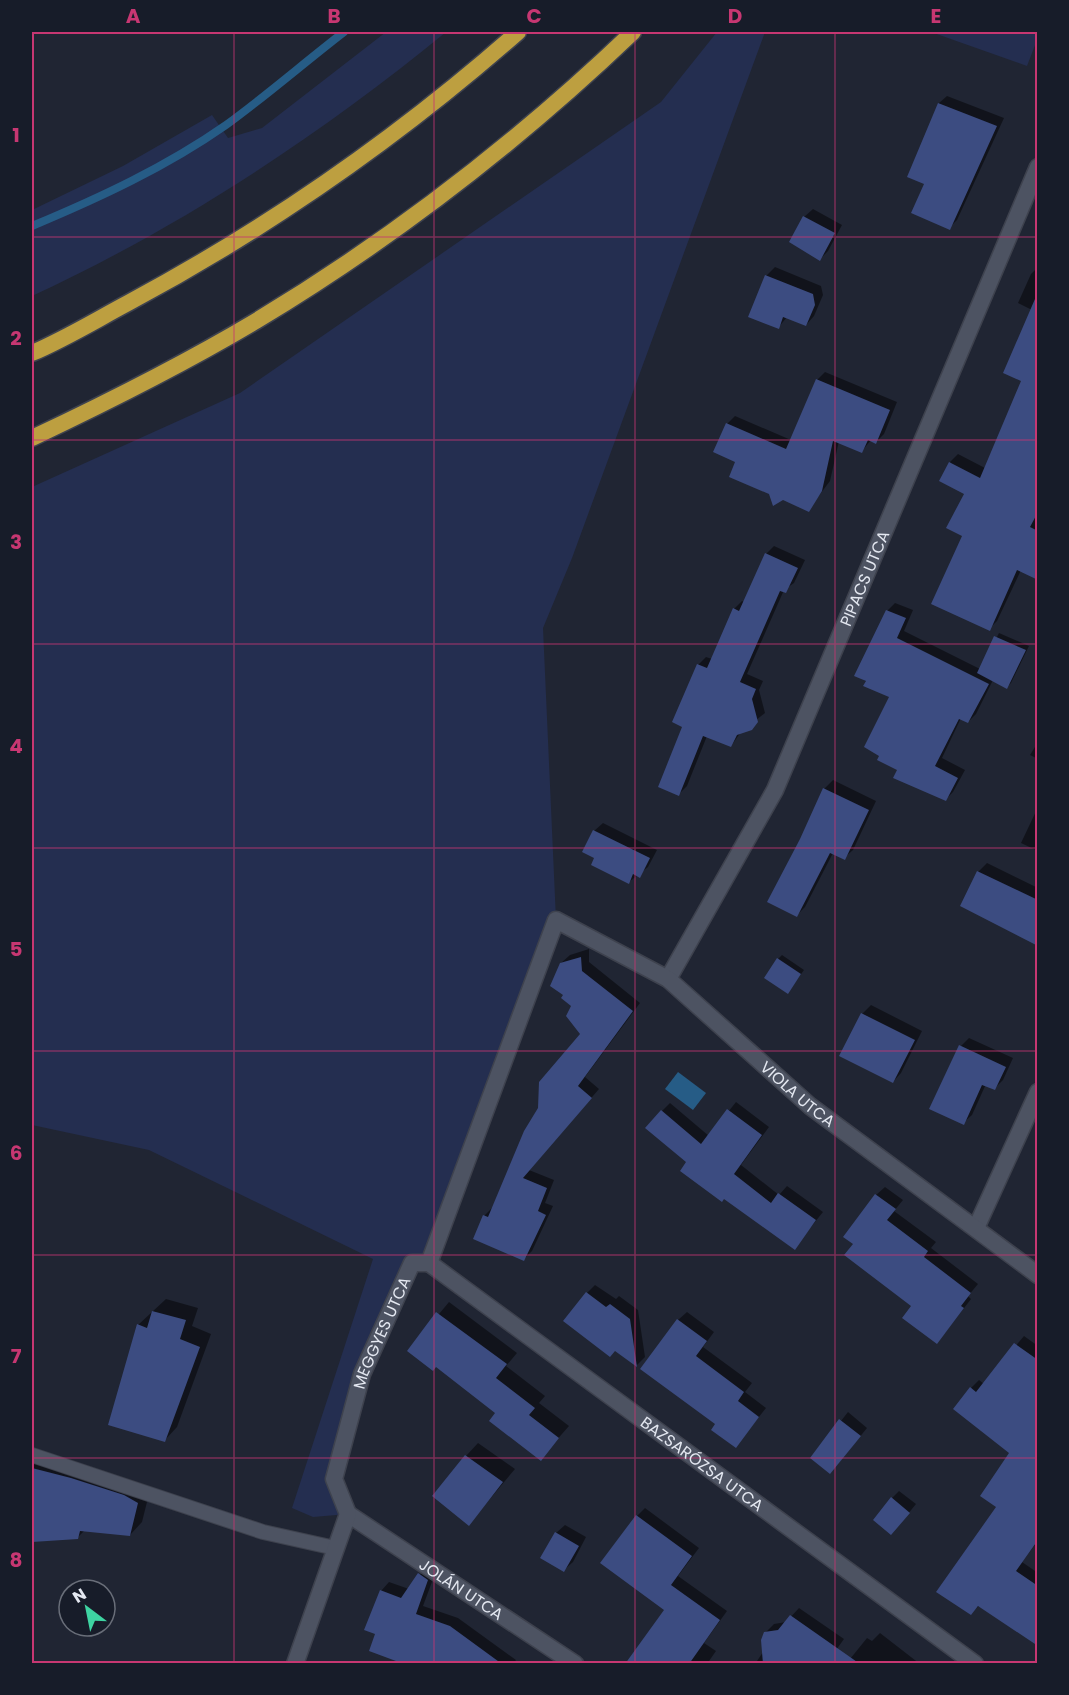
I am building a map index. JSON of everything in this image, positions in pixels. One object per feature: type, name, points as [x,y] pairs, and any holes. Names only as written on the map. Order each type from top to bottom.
[{"type":"highway","points":[[32,353],[173,278],[253,231],[404,125],[475,70],[518,32]]},
{"type":"highway","points":[[32,438],[173,368],[257,320],[359,255],[497,153],[633,32]]},
{"type":"street","name":"PIPACS UTCA","points":[[668,979],[775,790],[1038,167]]},
{"type":"street","name":"VIOLA UTCA","points":[[556,920],[668,979],[810,1106],[1038,1275]]},
{"type":"street","name":"MEGGYES UTCA","points":[[348,1514],[334,1479],[362,1374],[412,1263],[429,1263],[556,920]]},
{"type":"street","points":[[976,1228],[1038,1092]]},
{"type":"street","name":"BAZSARÓZSA UTCA","points":[[429,1263],[975,1664]]},
{"type":"street","points":[[295,1664],[348,1514]]},
{"type":"street","name":"JOLÁN UTCA","points":[[348,1514],[575,1664]]},
{"type":"lane","points":[[32,1455],[263,1532],[335,1548]]},
{"type":"shaded area","points":[[386,32],[446,32],[349,107],[247,177],[142,240],[32,296],[32,210],[123,166],[212,115],[228,138],[262,128]]},
{"type":"shaded area","points":[[717,32],[765,32],[572,558],[543,628],[556,920],[429,1263],[411,1263],[362,1374],[334,1479],[348,1514],[313,1517],[292,1508],[373,1259],[149,1150],[32,1125],[32,487],[240,393],[661,102]]},
{"type":"shaded area","points":[[931,32],[1037,32],[1037,40],[1027,66]]},
{"type":"shaded area","points":[[678,1072],[706,1093],[693,1110],[665,1089]]},
{"type":"building","points":[[938,103],[997,126],[950,230],[911,213],[924,184],[907,177]]},
{"type":"building","points":[[803,216],[835,233],[820,261],[789,242]]},
{"type":"building","points":[[765,275],[813,294],[815,305],[806,326],[783,317],[779,329],[748,317]]},
{"type":"building","points":[[1038,292],[1038,512],[1030,527],[1038,531],[1038,580],[1017,570],[990,631],[931,604],[962,536],[946,528],[964,494],[939,481],[949,462],[980,478],[1021,381],[1003,373]]},
{"type":"building","points":[[816,379],[890,410],[876,444],[868,440],[862,453],[833,441],[822,491],[809,512],[783,500],[773,506],[769,494],[729,477],[735,462],[713,452],[726,423],[786,449]]},
{"type":"building","points":[[765,553],[798,568],[786,593],[780,591],[740,682],[756,689],[752,699],[758,722],[752,730],[737,735],[731,747],[703,736],[679,796],[658,787],[682,727],[672,722],[697,664],[707,668],[733,608],[739,611]]},
{"type":"building","points":[[886,610],[906,618],[897,638],[989,684],[968,723],[959,719],[935,766],[958,778],[946,801],[893,778],[897,770],[877,760],[879,756],[864,747],[889,697],[863,686],[866,681],[854,676]]},
{"type":"building","points":[[994,636],[1026,650],[1007,689],[977,673]]},
{"type":"building","points":[[823,788],[869,810],[845,860],[830,853],[797,917],[767,902],[800,839]]},
{"type":"building","points":[[593,830],[650,858],[640,878],[633,874],[629,884],[591,865],[594,858],[582,852]]},
{"type":"building","points":[[977,871],[1038,900],[1038,946],[960,906]]},
{"type":"building","points":[[581,957],[582,971],[633,1011],[578,1086],[592,1098],[523,1178],[547,1188],[538,1211],[546,1215],[524,1261],[473,1239],[483,1215],[488,1217],[524,1131],[538,1108],[539,1082],[580,1034],[566,1016],[571,1006],[561,998],[563,995],[550,986],[560,963]]},
{"type":"building","points":[[777,958],[801,974],[788,994],[764,978]]},
{"type":"building","points":[[861,1013],[915,1040],[893,1083],[839,1056]]},
{"type":"building","points":[[959,1045],[1006,1067],[995,1090],[982,1085],[964,1125],[929,1109]]},
{"type":"building","points":[[727,1109],[762,1135],[734,1174],[771,1203],[778,1193],[816,1220],[795,1250],[724,1199],[722,1202],[680,1171],[686,1162],[645,1128],[661,1110],[701,1144]]},
{"type":"building","points":[[875,1194],[896,1209],[887,1220],[928,1251],[924,1257],[971,1293],[961,1306],[964,1308],[937,1344],[902,1318],[911,1306],[844,1255],[853,1244],[843,1237]]},
{"type":"building","points":[[586,1292],[606,1307],[610,1304],[630,1319],[637,1367],[615,1351],[610,1357],[563,1321]]},
{"type":"building","points":[[152,1311],[186,1320],[180,1339],[200,1347],[165,1442],[108,1425],[137,1324],[147,1328]]},
{"type":"building","points":[[436,1312],[507,1364],[496,1378],[535,1408],[529,1415],[559,1438],[541,1461],[489,1421],[495,1413],[436,1367],[433,1371],[407,1351]]},
{"type":"building","points":[[677,1319],[707,1341],[696,1356],[744,1392],[738,1401],[759,1417],[736,1448],[711,1430],[715,1424],[640,1369]]},
{"type":"building","points":[[1014,1343],[1038,1360],[1038,1540],[1016,1571],[1038,1586],[1038,1646],[978,1606],[971,1615],[936,1592],[996,1507],[980,1496],[1009,1453],[953,1409],[970,1387],[976,1392]]},
{"type":"building","points":[[839,1419],[861,1436],[830,1474],[810,1458]]},
{"type":"building","points":[[465,1455],[503,1482],[469,1526],[432,1496]]},
{"type":"building","points":[[32,1468],[124,1495],[138,1503],[130,1536],[80,1531],[78,1539],[32,1542]]},
{"type":"building","points":[[891,1497],[910,1513],[891,1535],[873,1520]]},
{"type":"building","points":[[636,1515],[692,1556],[671,1585],[720,1620],[689,1664],[625,1664],[664,1610],[600,1563]]},
{"type":"building","points":[[555,1532],[579,1546],[564,1572],[540,1558]]},
{"type":"building","points":[[418,1573],[428,1580],[416,1614],[450,1626],[502,1664],[404,1664],[369,1651],[375,1634],[364,1630],[380,1590],[401,1598]]},
{"type":"building","points":[[790,1615],[860,1664],[763,1664],[761,1640],[764,1632],[778,1630]]},
{"type":"waterway","points":[[32,226],[132,181],[180,155],[241,114],[344,32]]}]
